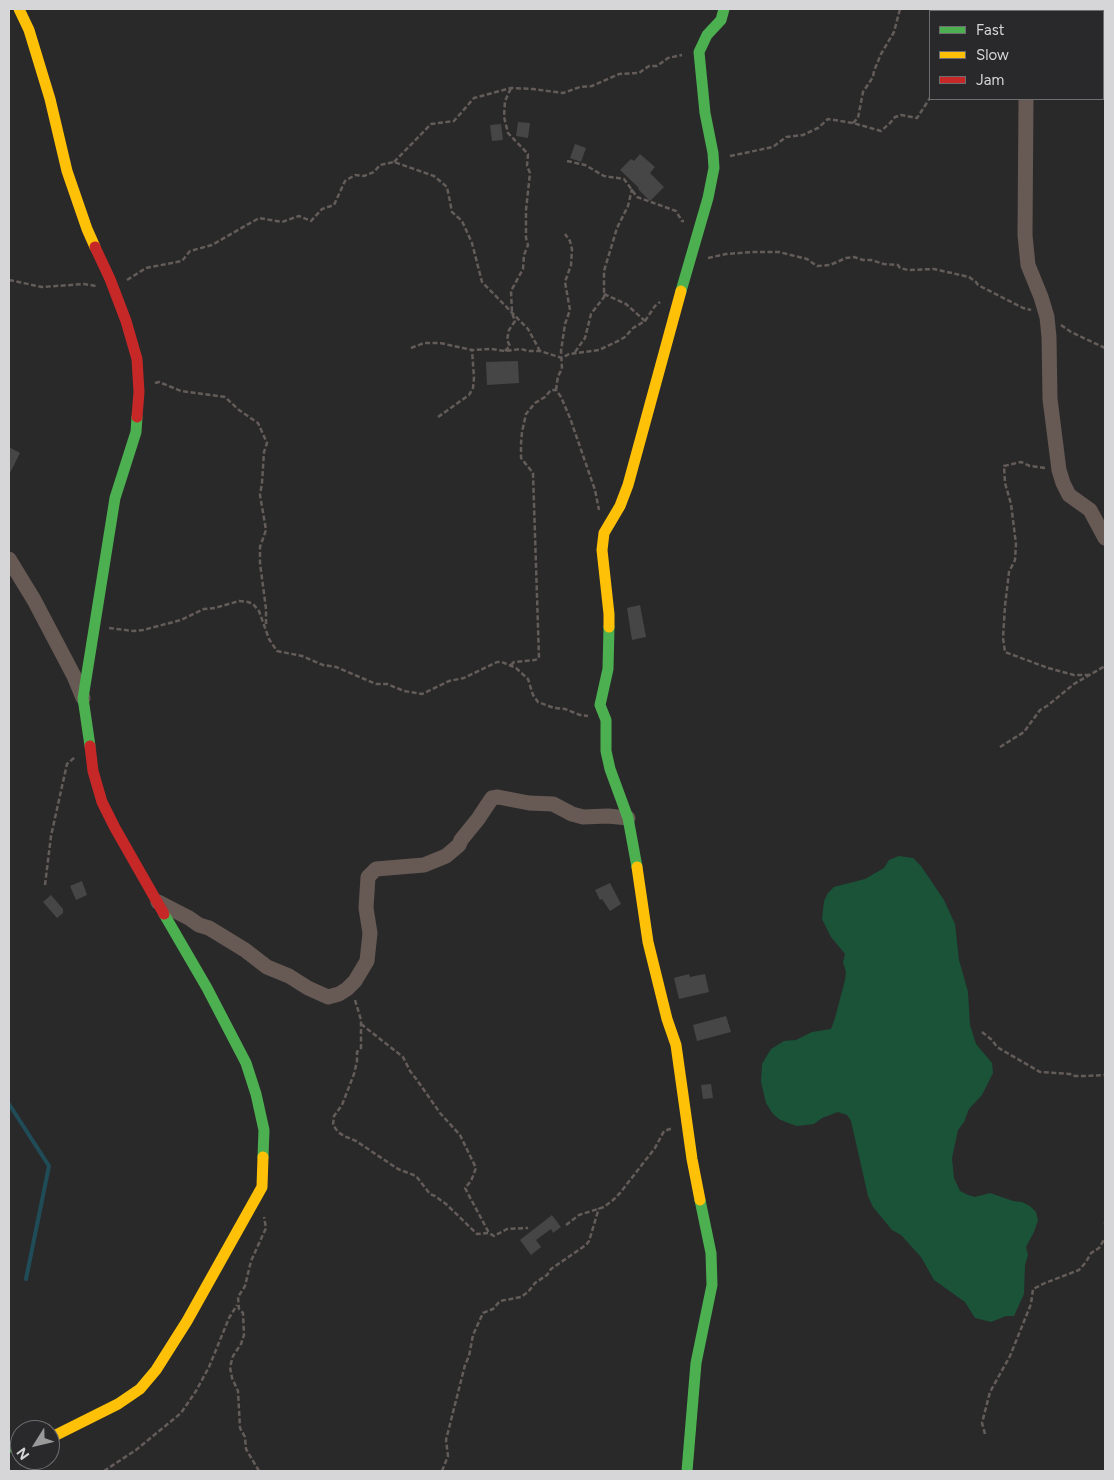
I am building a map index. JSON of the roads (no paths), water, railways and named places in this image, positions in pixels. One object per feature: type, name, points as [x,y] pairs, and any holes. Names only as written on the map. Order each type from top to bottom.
[{"type":"main road","points":[[19,9],[29,30],[50,99],[70,180],[87,229],[109,277],[126,321],[137,359],[139,387],[136,432],[114,498],[83,698],[93,771],[102,802],[115,828],[228,1026],[246,1063],[256,1094],[264,1130],[262,1188],[187,1321],[156,1370],[140,1389],[118,1404],[60,1433]]},
{"type":"main road","points":[[687,1471],[696,1364],[712,1285],[709,1238],[692,1158],[676,1045],[667,1019],[648,942],[634,844],[628,818],[610,769],[606,751],[606,720],[600,705],[608,669],[610,614],[602,550],[604,533],[625,495],[712,180],[713,152],[705,113],[700,52],[707,35],[721,20],[724,9]]},
{"type":"street","points":[[1026,100],[1025,235],[1028,265],[1042,297],[1046,314],[1049,337],[1050,399],[1059,466],[1063,483],[1069,495],[1090,510],[1105,538]]},
{"type":"street","points":[[9,559],[34,600],[74,676],[83,698]]},
{"type":"street","points":[[158,902],[199,925],[209,928],[245,950],[267,968],[289,976],[328,997],[339,994],[349,987],[355,981],[367,961],[370,933],[366,908],[368,877],[376,869],[424,864],[446,856],[459,845],[492,798],[498,797],[529,804],[553,804],[572,814],[583,816],[628,818]]},
{"type":"waterway","points":[[9,1104],[49,1166],[26,1279]]}]
